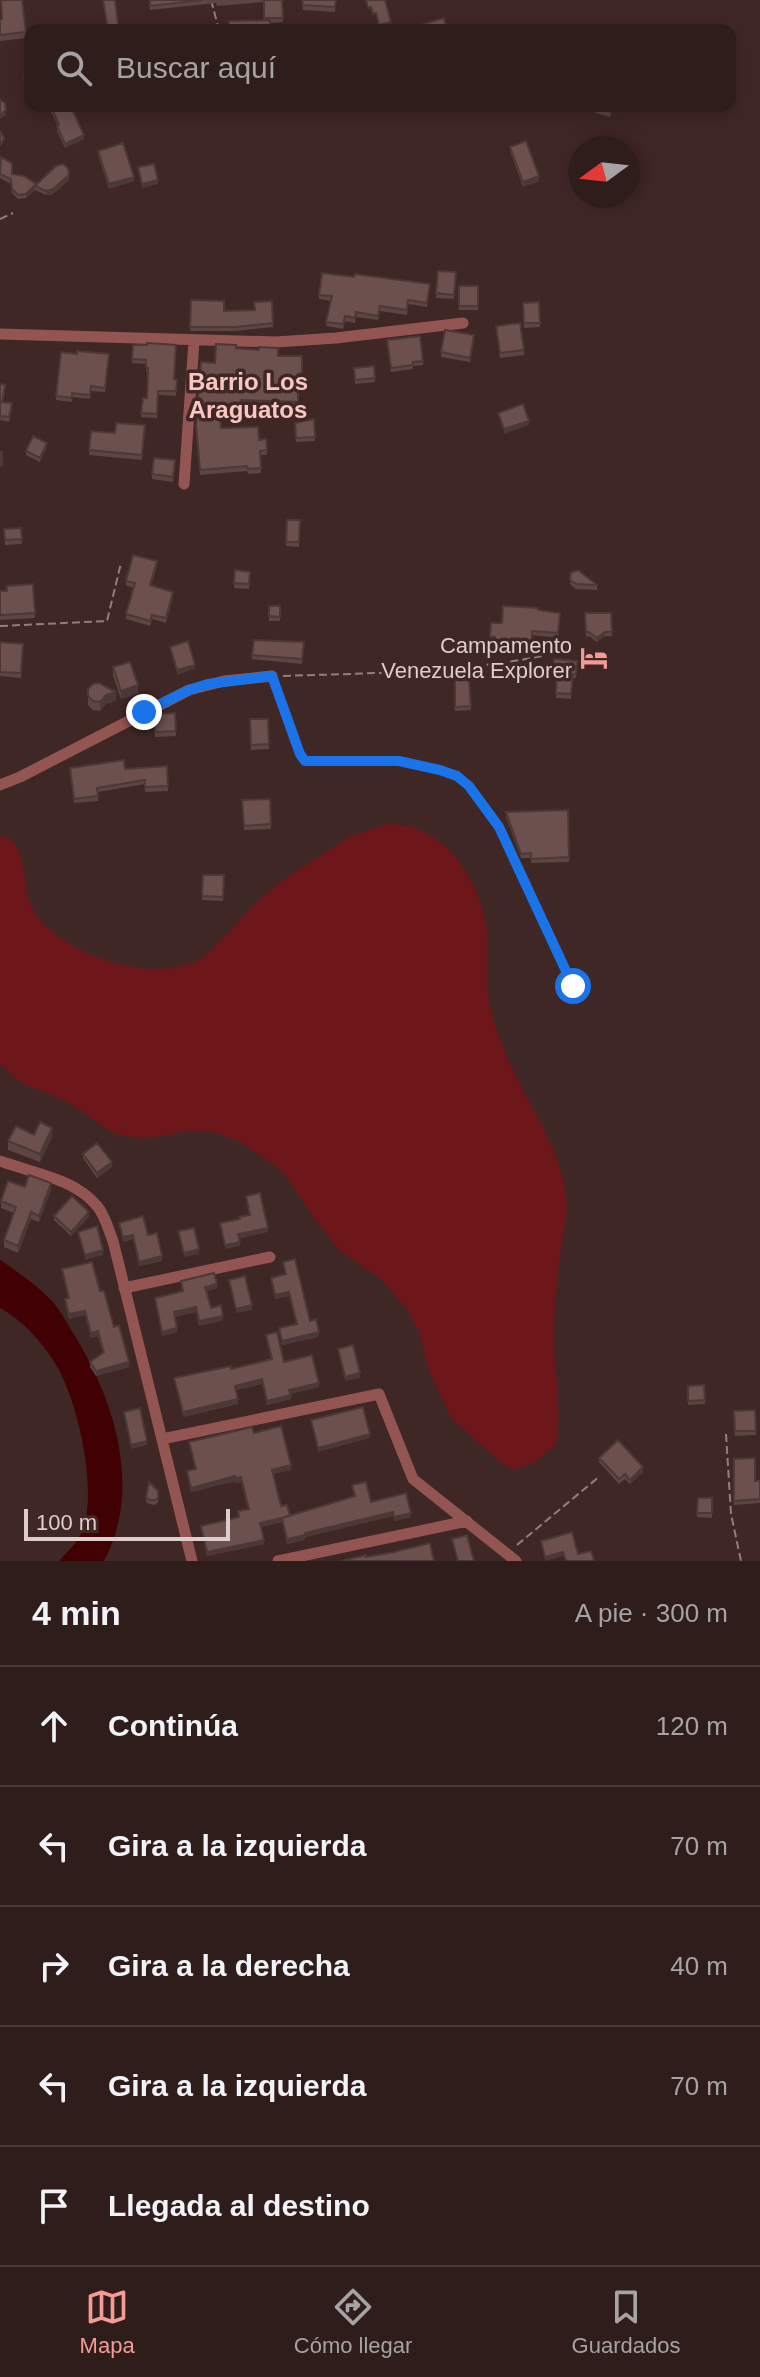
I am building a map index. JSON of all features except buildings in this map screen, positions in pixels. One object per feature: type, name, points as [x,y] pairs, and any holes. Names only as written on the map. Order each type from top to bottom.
[{"type":"street","points":[[0,334],[194,341],[306,341],[463,323]]},
{"type":"street","points":[[184,484],[194,341]]},
{"type":"street","points":[[0,785],[189,690],[224,681],[272,676]]},
{"type":"street","points":[[0,1161],[61,1181],[77,1189],[99,1208],[124,1288],[192,1561]]},
{"type":"street","points":[[124,1288],[270,1257]]},
{"type":"street","points":[[162,1439],[379,1394],[413,1479],[511,1557]]},
{"type":"street","points":[[278,1561],[467,1521]]},
{"type":"path","points":[[211,0],[217,24]]},
{"type":"path","points":[[0,219],[13,213]]},
{"type":"path","points":[[0,626],[107,621],[121,563]]},
{"type":"path","points":[[542,656],[430,670],[272,676],[305,761],[399,761],[457,776],[469,786],[499,827],[573,986]]},
{"type":"path","points":[[726,1434],[731,1514],[741,1561]]},
{"type":"path","points":[[511,1557],[600,1476]]},
{"type":"shaded area","points":[[388,824],[408,826],[441,842],[465,870],[474,887],[486,924],[488,991],[494,1021],[512,1068],[556,1157],[566,1195],[554,1328],[558,1415],[556,1444],[537,1461],[513,1470],[450,1417],[429,1370],[419,1332],[407,1310],[382,1280],[340,1251],[276,1166],[240,1142],[214,1132],[188,1131],[149,1138],[111,1132],[68,1102],[20,1082],[0,1065],[0,837],[9,837],[20,854],[31,904],[49,929],[89,954],[137,968],[161,969],[184,966],[203,958],[280,882],[351,836]]},
{"type":"shaded area","points":[[0,1260],[56,1306],[88,1358],[111,1414],[122,1474],[121,1504],[116,1533],[104,1561],[59,1561],[80,1536],[86,1515],[88,1495],[84,1450],[73,1406],[54,1361],[26,1327],[0,1308]]},
{"type":"place","name":"Campamento Venezuela Explorer","points":[[594,658]]},
{"type":"district","name":"Barrio Los Araguatos","points":[[248,395]]},
{"type":"route","points":[[144,712],[208,684],[272,676],[305,761],[399,761],[457,776],[484,804],[499,827],[573,986]]}]
